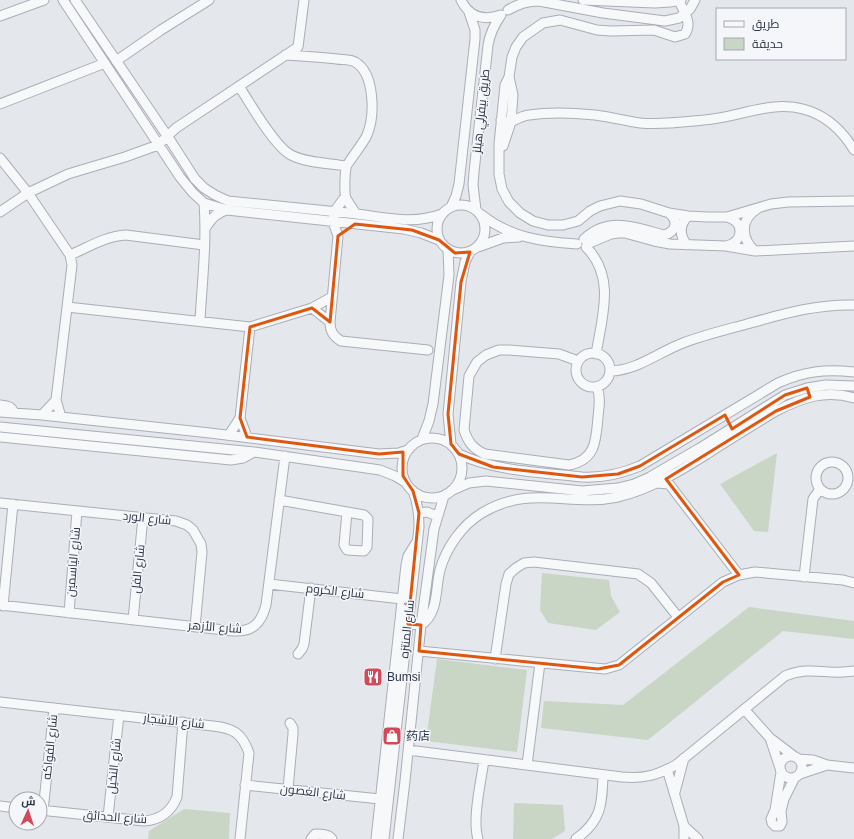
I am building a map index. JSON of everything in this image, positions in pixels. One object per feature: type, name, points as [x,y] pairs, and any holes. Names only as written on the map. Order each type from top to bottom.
[{"type":"street","points":[[0,16],[44,0]]},
{"type":"street","points":[[63,0],[116,61],[195,179],[204,188],[228,206]]},
{"type":"street","points":[[75,0],[105,63],[180,177],[193,193],[204,202],[333,222],[412,230],[439,240]]},
{"type":"street","points":[[116,61],[161,30],[209,0]]},
{"type":"street","points":[[298,47],[304,0]]},
{"type":"street","points":[[456,0],[465,6],[476,17],[485,19],[493,18],[524,3],[539,1],[603,13],[665,21],[679,18],[690,9],[695,0]]},
{"type":"street","name":"طريق بيفرلي هيلز","points":[[478,211],[474,191],[474,172],[488,45],[494,24],[514,0]]},
{"type":"street","points":[[500,159],[499,144],[505,85],[509,77],[512,57],[516,47],[523,37],[543,23],[560,20],[597,30],[654,30],[675,37],[685,34],[688,30],[689,21],[684,14],[679,0],[605,2],[583,0]]},
{"type":"street","points":[[651,18],[656,1]]},
{"type":"street","points":[[603,13],[605,2]]},
{"type":"street","name":"طريق بيفرلي هيلز","points":[[451,207],[459,184],[475,39],[475,30],[465,6]]},
{"type":"street","points":[[145,149],[153,136],[176,128],[298,47]]},
{"type":"street","points":[[298,47],[309,56]]},
{"type":"street","points":[[285,55],[353,61],[361,66],[367,78],[372,95],[372,115],[367,135],[346,166],[345,197],[334,212],[333,222],[338,236],[330,322],[332,333],[335,338],[341,341],[428,350]]},
{"type":"street","points":[[0,104],[105,63]]},
{"type":"street","points":[[509,77],[513,104],[511,122],[502,146],[499,174],[500,181],[502,189],[509,202],[520,213],[533,221],[548,225],[563,225],[578,221],[590,211],[600,206],[620,201],[641,204],[669,213],[707,218],[727,217],[771,204],[788,202],[854,201]]},
{"type":"street","points":[[239,86],[263,123],[285,151],[301,158],[346,166]]},
{"type":"street","points":[[503,104],[513,104]]},
{"type":"street","points":[[513,104],[517,109],[528,115]]},
{"type":"street","points":[[501,120],[506,123],[528,115],[574,114],[596,115],[634,122],[665,124],[718,119],[768,107],[786,106],[803,109],[819,115],[834,125],[846,138],[854,150]]},
{"type":"street","points":[[0,212],[28,193],[68,174],[125,157],[158,145],[165,133]]},
{"type":"street","points":[[0,158],[28,193],[70,255],[72,264],[56,400],[61,417]]},
{"type":"street","points":[[345,197],[356,214]]},
{"type":"street","points":[[200,321],[206,228],[204,202]]},
{"type":"street","points":[[521,237],[492,223],[478,211],[464,205],[451,207],[442,214],[438,220],[437,233],[439,240],[448,250],[455,253],[463,253],[473,250],[503,238],[521,237],[558,243],[583,244],[618,233],[625,233],[654,241],[687,245],[726,246],[755,251],[854,246]]},
{"type":"street","points":[[206,228],[215,215],[228,206],[334,212],[411,221],[427,219],[442,214]]},
{"type":"street","points":[[726,246],[736,242],[748,217],[759,208]]},
{"type":"street","points":[[451,444],[448,414],[465,262],[473,250],[482,242],[486,227],[478,211]]},
{"type":"street","points":[[669,213],[676,221],[683,240],[687,245]]},
{"type":"street","points":[[583,244],[591,232],[608,226],[626,225],[664,235],[669,234],[688,216]]},
{"type":"street","points":[[727,217],[736,222],[749,246],[755,251]]},
{"type":"street","points":[[338,236],[355,224]]},
{"type":"street","points":[[70,255],[105,239],[126,235],[204,245]]},
{"type":"street","points":[[583,244],[598,264],[604,279],[605,287],[596,354]]},
{"type":"street","points":[[422,439],[429,421],[433,404],[449,275],[448,250]]},
{"type":"street","points":[[67,307],[250,327],[312,308],[332,297]]},
{"type":"street","points":[[610,371],[631,367],[671,348],[699,338],[795,310],[838,304],[854,305]]},
{"type":"street","points":[[312,308],[330,322]]},
{"type":"street","points":[[247,437],[240,418],[250,327]]},
{"type":"street","points":[[578,361],[559,354],[507,350],[492,352],[481,359],[474,366],[469,376],[464,430],[466,438],[471,445],[477,451],[484,454],[568,465],[579,462],[590,453],[596,441],[600,400],[597,386]]},
{"type":"street","points":[[596,354],[605,358],[610,371],[604,382],[597,386],[587,386],[579,381],[576,371],[578,361],[586,355],[596,354]]},
{"type":"street","points":[[405,482],[402,462],[408,450],[422,439],[437,438],[451,444],[459,454],[472,461],[493,467],[582,477],[618,474],[640,466],[778,383],[790,378],[825,370],[854,372]]},
{"type":"street","points":[[653,480],[671,479],[808,392],[826,385],[854,386]]},
{"type":"street","points":[[0,427],[254,452],[383,471],[405,482],[413,491],[422,496],[433,498],[444,496],[469,483],[486,481],[600,499],[616,497],[644,489],[671,464],[733,428],[775,400],[786,395],[808,392],[839,394],[854,398]]},
{"type":"street","points":[[42,415],[56,400]]},
{"type":"street","points":[[0,406],[10,406],[14,413]]},
{"type":"street","points":[[0,412],[158,427],[379,454],[399,453],[408,450]]},
{"type":"street","points":[[725,415],[727,421],[733,428]]},
{"type":"street","points":[[229,435],[240,418]]},
{"type":"street","points":[[156,442],[158,427]]},
{"type":"street","points":[[701,430],[707,437],[708,443]]},
{"type":"street","points":[[0,437],[231,460],[243,458],[254,452]]},
{"type":"street","points":[[453,490],[461,477],[462,469],[459,454]]},
{"type":"street","name":"شارع الأزهر","points":[[2,606],[195,627],[242,631],[251,628],[264,615],[285,456]]},
{"type":"street","points":[[671,464],[673,468],[671,479],[739,575]]},
{"type":"street","points":[[804,577],[813,499],[820,489]]},
{"type":"street","name":"شارع المنتزه","points":[[384,839],[417,542],[419,513],[413,491]]},
{"type":"street","points":[[408,624],[421,625],[431,616],[440,570],[446,556],[460,532],[469,523],[492,507],[505,502],[533,497],[565,494]]},
{"type":"street","name":"شارع المنتزه","points":[[398,839],[421,625],[434,529],[444,496]]},
{"type":"street","points":[[280,500],[347,512]]},
{"type":"street","name":"شارع الورد","points":[[0,503],[182,522],[193,530],[198,536],[202,552],[195,627]]},
{"type":"street","points":[[2,606],[13,504]]},
{"type":"street","name":"شارع الياسمين","points":[[69,613],[77,511]]},
{"type":"street","points":[[419,513],[430,512],[437,516]]},
{"type":"street","name":"شارع الفل","points":[[133,620],[143,517]]},
{"type":"street","points":[[376,839],[406,565],[408,556],[417,542]]},
{"type":"street","points":[[495,659],[506,584],[509,574],[524,563],[543,563],[638,574],[651,583],[678,617]]},
{"type":"street","points":[[419,651],[540,664],[598,669],[612,668],[624,661],[723,582],[739,575],[762,572],[843,580],[854,583]]},
{"type":"street","name":"شارع الكروم","points":[[269,584],[402,599]]},
{"type":"street","points":[[298,654],[304,644],[311,588]]},
{"type":"street","points":[[527,765],[540,664]]},
{"type":"street","points":[[408,750],[634,778],[645,778],[676,765],[744,708],[777,682],[794,672],[803,670],[854,671]]},
{"type":"street","name":"شارع الأشجار","points":[[0,702],[183,722],[230,729],[239,735],[245,743],[249,753],[240,839]]},
{"type":"street","name":"شارع الفواكه","points":[[44,791],[54,708]]},
{"type":"street","points":[[744,708],[770,738],[796,758],[802,764],[778,810],[781,770],[780,764],[784,758],[788,756],[796,758],[813,760],[827,765],[854,768]]},
{"type":"street","name":"شارع النخيل","points":[[108,817],[120,715]]},
{"type":"street","name":"شارع الحدائق","points":[[48,812],[144,821],[159,818],[170,809],[177,796],[183,722]]},
{"type":"street","points":[[288,789],[293,734],[293,728],[290,723]]},
{"type":"street","points":[[770,738],[781,770],[787,777],[827,765]]},
{"type":"street","points":[[674,793],[684,758]]},
{"type":"street","points":[[478,839],[476,820],[484,760]]},
{"type":"street","points":[[667,769],[684,826],[684,839]]},
{"type":"street","points":[[576,839],[585,833],[592,825],[598,814],[602,804],[603,774]]},
{"type":"street","points":[[391,780],[405,781]]},
{"type":"street","name":"شارع الغصون","points":[[246,784],[380,799]]},
{"type":"street","points":[[684,826],[698,839]]},
{"type":"street","points":[[311,839],[315,834],[319,834],[328,835],[332,839]]},
{"type":"highlighted area","points":[[355,224],[412,230],[439,240],[455,253],[470,252],[461,282],[448,414],[451,444],[459,454],[493,467],[582,477],[618,474],[640,466],[725,415],[732,429],[785,395],[807,388],[810,397],[776,411],[666,479],[739,575],[723,582],[619,665],[598,669],[419,651],[421,625],[408,624],[419,513],[413,491],[403,476],[403,452],[379,454],[247,437],[240,418],[250,327],[312,308],[330,322],[338,236]]},
{"type":"green space","points":[[777,453],[768,532],[754,531],[720,484]]},
{"type":"green space","points":[[542,573],[609,580],[611,596],[620,612],[596,630],[548,623],[540,610]]},
{"type":"green space","points":[[749,607],[854,621],[854,639],[783,631],[648,740],[541,728],[544,701],[623,705]]},
{"type":"green space","points":[[437,659],[527,670],[517,752],[426,741]]},
{"type":"green space","points":[[514,803],[563,805],[565,831],[552,839],[513,839]]},
{"type":"green space","points":[[184,809],[230,813],[229,839],[148,839],[149,831]]},
{"type":"place","name":"Bumsi","points":[[373,677]]},
{"type":"place","name":"药店","points":[[392,736]]}]
